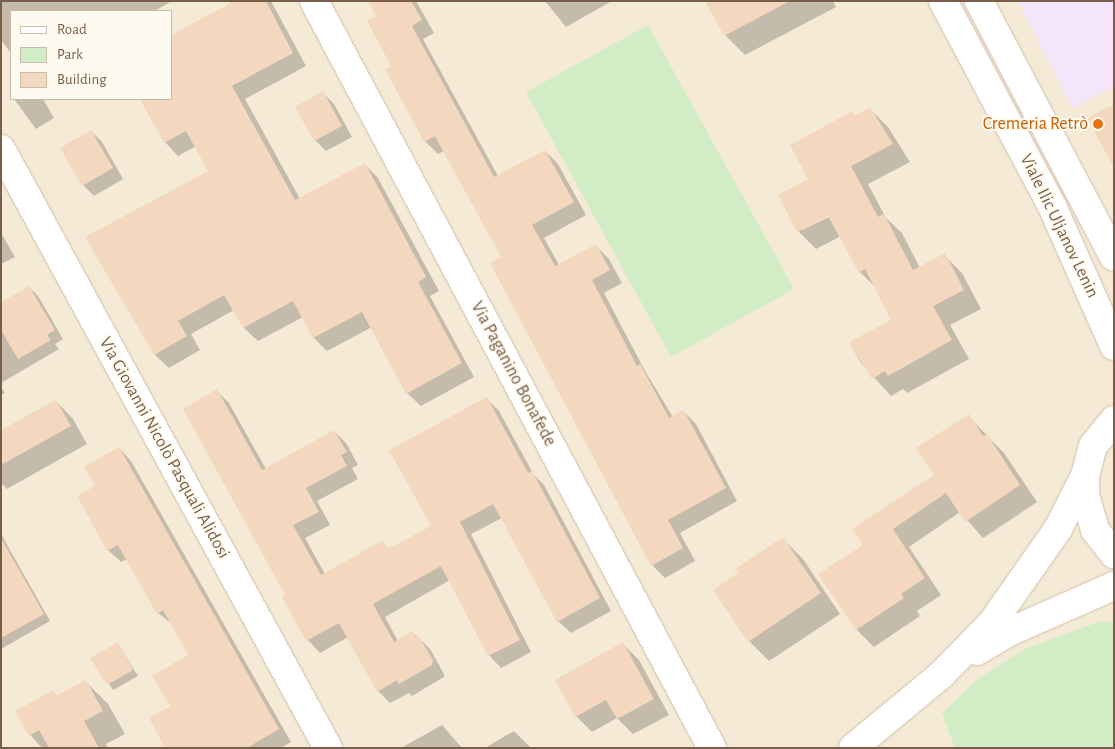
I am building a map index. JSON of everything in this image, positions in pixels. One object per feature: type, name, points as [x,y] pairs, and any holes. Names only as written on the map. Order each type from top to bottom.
[{"type":"street","name":"Via Paganino Bonafede","points":[[314,1],[712,748]]},
{"type":"street","name":"Viale Ilic Uljanov Lenin","points":[[943,1],[1052,206],[1114,346]]},
{"type":"street","name":"Viale Ilic Uljanov Lenin","points":[[979,1],[1114,257]]},
{"type":"street","name":"Via Giovanni Nicolò Pasquali Alidosi","points":[[1,149],[328,748]]},
{"type":"street","points":[[853,748],[942,674],[992,623],[1023,582],[1058,529],[1085,476],[1093,446],[1114,420]]},
{"type":"street","points":[[1085,476],[1088,513],[1095,530],[1114,554]]},
{"type":"street","points":[[942,674],[1009,632],[1114,586]]},
{"type":"shaded area","points":[[1,1],[1114,1],[1114,748],[1,748]]},
{"type":"shaded area","points":[[1018,1],[1114,1],[1114,85],[1073,109]]},
{"type":"green space","points":[[648,25],[794,289],[671,357],[526,92]]},
{"type":"green space","points":[[1101,621],[1114,622],[1114,748],[955,748],[942,713],[979,678],[1025,649]]},
{"type":"building","points":[[234,1],[266,1],[293,53],[232,86],[295,200],[365,163],[426,277],[418,282],[462,363],[406,394],[362,312],[313,338],[293,301],[243,328],[224,295],[178,321],[187,336],[154,355],[85,237],[208,171],[186,131],[164,143],[141,100],[172,100],[172,34]]},
{"type":"building","points":[[368,1],[411,1],[422,20],[412,26],[494,177],[545,150],[574,202],[532,225],[555,266],[596,244],[610,270],[592,280],[637,366],[640,364],[669,418],[683,409],[726,488],[668,520],[683,548],[651,566],[490,263],[501,257],[435,136],[424,142],[385,69],[391,66],[367,21],[376,16]]},
{"type":"building","points":[[705,1],[790,1],[724,36]]},
{"type":"building","points":[[323,91],[342,126],[314,141],[295,107]]},
{"type":"building","points":[[1114,104],[1114,168],[1087,118]]},
{"type":"building","points":[[870,107],[893,144],[851,166],[878,217],[884,214],[913,270],[945,253],[964,290],[933,306],[952,340],[888,376],[885,371],[872,379],[849,342],[891,320],[865,269],[859,273],[828,216],[797,232],[778,195],[808,179],[790,145],[852,111],[854,116]]},
{"type":"building","points":[[91,130],[113,168],[82,186],[60,148]]},
{"type":"building","points":[[29,286],[55,330],[47,335],[51,340],[18,359],[1,330],[1,302]]},
{"type":"building","points":[[217,389],[262,470],[334,430],[347,452],[341,455],[347,466],[306,488],[319,512],[293,525],[321,575],[383,540],[388,549],[431,526],[389,450],[487,397],[528,473],[532,471],[600,598],[557,622],[493,504],[460,522],[520,640],[488,656],[441,566],[373,604],[394,642],[412,631],[416,637],[418,635],[433,660],[432,665],[399,684],[397,680],[377,692],[339,623],[306,641],[282,597],[285,595],[183,409]]},
{"type":"building","points":[[56,400],[71,426],[1,465],[1,430]]},
{"type":"building","points":[[969,414],[983,436],[987,434],[1020,485],[965,522],[946,493],[893,529],[925,578],[901,594],[904,598],[856,630],[818,574],[863,545],[852,529],[934,475],[916,448]]},
{"type":"building","points":[[119,447],[279,729],[247,748],[165,748],[149,718],[170,706],[152,676],[188,655],[163,610],[157,614],[118,545],[107,551],[77,496],[95,486],[84,467]]},
{"type":"building","points":[[783,537],[821,593],[748,642],[713,590],[738,573],[735,569]]},
{"type":"building","points":[[1,538],[44,614],[1,638]]},
{"type":"building","points":[[118,642],[133,670],[107,685],[90,658]]},
{"type":"building","points":[[623,642],[654,699],[617,719],[606,700],[575,717],[555,680]]},
{"type":"building","points":[[86,680],[103,711],[84,721],[99,748],[49,748],[39,730],[29,736],[15,711],[53,690],[56,696]]},
{"type":"place","name":"Cremeria Retrò","points":[[1098,124]]}]
